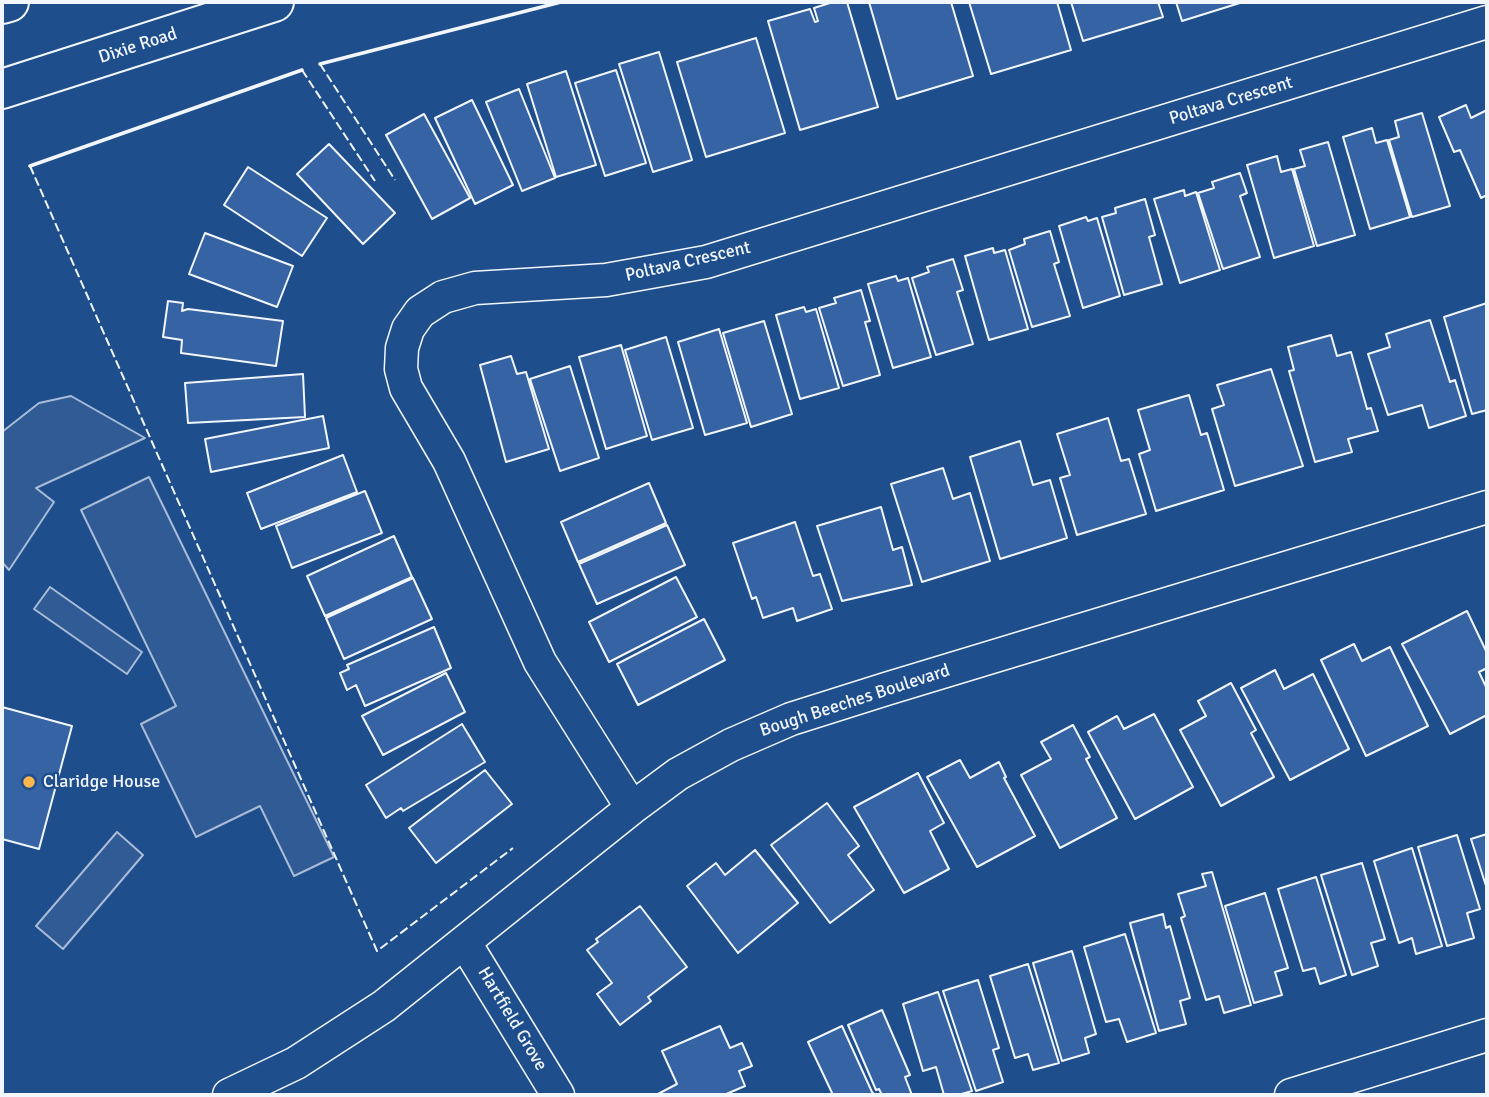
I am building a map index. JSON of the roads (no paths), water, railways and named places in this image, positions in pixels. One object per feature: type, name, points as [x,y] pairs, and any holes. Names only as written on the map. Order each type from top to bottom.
[{"type":"main road","points":[[2,4],[9,2]]},
{"type":"main road","name":"Dixie Road","points":[[2,89],[262,4]]},
{"type":"street","name":"Poltava Crescent","points":[[632,808],[540,662],[449,461],[406,388],[401,369],[402,348],[408,329],[420,312],[443,297],[475,288],[606,280],[706,262],[1487,22]]},
{"type":"street","name":"Bough Beeches Boulevard","points":[[229,1095],[296,1063],[384,1006],[632,808],[678,774],[731,745],[791,719],[1487,507]]},
{"type":"street","name":"Hartfield Grove","points":[[465,943],[558,1095]]},
{"type":"street","points":[[1291,1095],[1487,1035]]},
{"type":"place","name":"Claridge House","points":[[29,782]]}]
